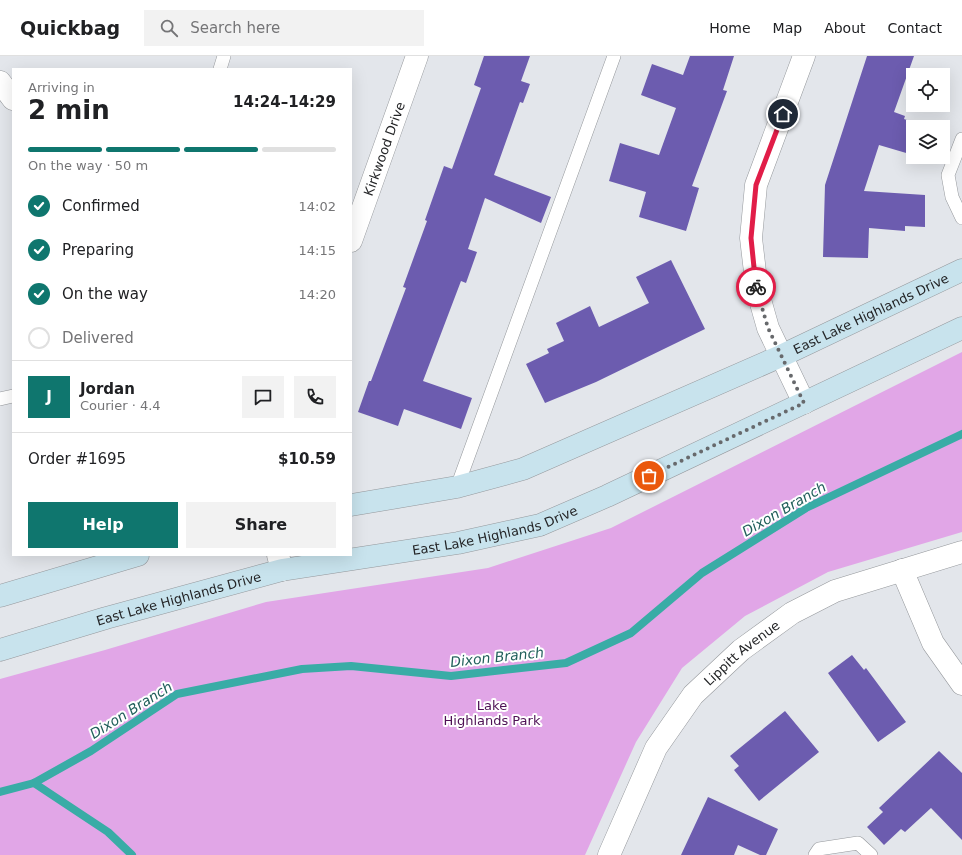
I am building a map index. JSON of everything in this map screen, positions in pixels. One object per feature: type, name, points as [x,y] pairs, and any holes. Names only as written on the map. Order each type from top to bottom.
[{"type":"main road","name":"East Lake Highlands Drive","points":[[352,505],[457,487],[523,469],[781,356],[962,270]]},
{"type":"main road","name":"East Lake Highlands Drive","points":[[352,554],[458,543],[540,525],[606,496],[962,328]]},
{"type":"main road","points":[[0,596],[135,556]]},
{"type":"main road","name":"East Lake Highlands Drive","points":[[0,650],[106,618],[280,562],[336,556]]},
{"type":"street","name":"Kirkwood Drive","points":[[352,238],[417,56]]},
{"type":"street","points":[[804,56],[756,185],[751,238],[756,289],[768,328],[804,403]]},
{"type":"street","points":[[0,82],[12,98]]},
{"type":"street","name":"Lippitt Avenue","points":[[609,855],[656,748],[693,695],[741,650],[792,613],[835,591],[962,552]]},
{"type":"street","points":[[902,570],[933,643],[962,684]]},
{"type":"lane","points":[[220,68],[224,56]]},
{"type":"lane","points":[[457,487],[614,56]]},
{"type":"lane","points":[[962,139],[948,175],[952,197],[962,218]]},
{"type":"lane","points":[[0,399],[12,396]]},
{"type":"lane","points":[[815,855],[819,849],[858,843],[871,855]]},
{"type":"green space","name":"Lake Highlands Park","points":[[962,352],[962,532],[828,572],[745,616],[682,668],[636,742],[585,855],[0,855],[0,679],[105,650],[266,602],[488,568],[611,528]]},
{"type":"building","points":[[484,56],[530,56],[521,81],[530,84],[523,103],[520,102],[494,175],[551,197],[541,223],[485,198],[468,249],[477,252],[466,283],[461,281],[423,381],[472,398],[461,429],[404,409],[398,426],[358,412],[406,288],[403,287],[427,221],[425,220],[444,166],[452,169],[481,88],[474,85]]},
{"type":"building","points":[[690,56],[734,56],[723,90],[727,91],[692,186],[699,188],[686,231],[639,217],[646,192],[609,181],[620,143],[659,155],[676,108],[641,95],[652,64],[683,75]]},
{"type":"building","points":[[867,56],[914,56],[910,68],[906,68],[906,78],[894,112],[905,116],[904,119],[907,120],[906,153],[879,145],[864,191],[925,195],[925,227],[905,226],[905,231],[869,228],[868,258],[823,257],[825,185]]},
{"type":"building","points":[[671,260],[705,329],[596,382],[545,403],[526,364],[549,353],[547,349],[564,341],[556,323],[590,306],[599,327],[649,303],[636,277]]},
{"type":"building","points":[[852,655],[864,670],[866,668],[906,722],[878,742],[828,673]]},
{"type":"building","points":[[785,711],[819,752],[759,801],[734,770],[739,766],[730,756]]},
{"type":"building","points":[[939,751],[962,773],[962,840],[931,808],[905,832],[901,829],[884,845],[867,827],[883,812],[879,808]]},
{"type":"building","points":[[708,797],[778,829],[766,855],[760,855],[738,845],[734,855],[681,855]]},
{"type":"waterway","name":"Dixon Branch","points":[[0,792],[34,783],[91,751],[177,694],[302,669],[351,666],[451,676],[566,663],[631,633],[702,573],[806,508],[962,434]]},
{"type":"waterway","points":[[34,783],[108,832],[132,855]]},
{"type":"way so far","points":[[649,476],[804,403],[768,328],[756,287]]},
{"type":"route","points":[[756,287],[751,238],[756,185],[783,114]]}]
